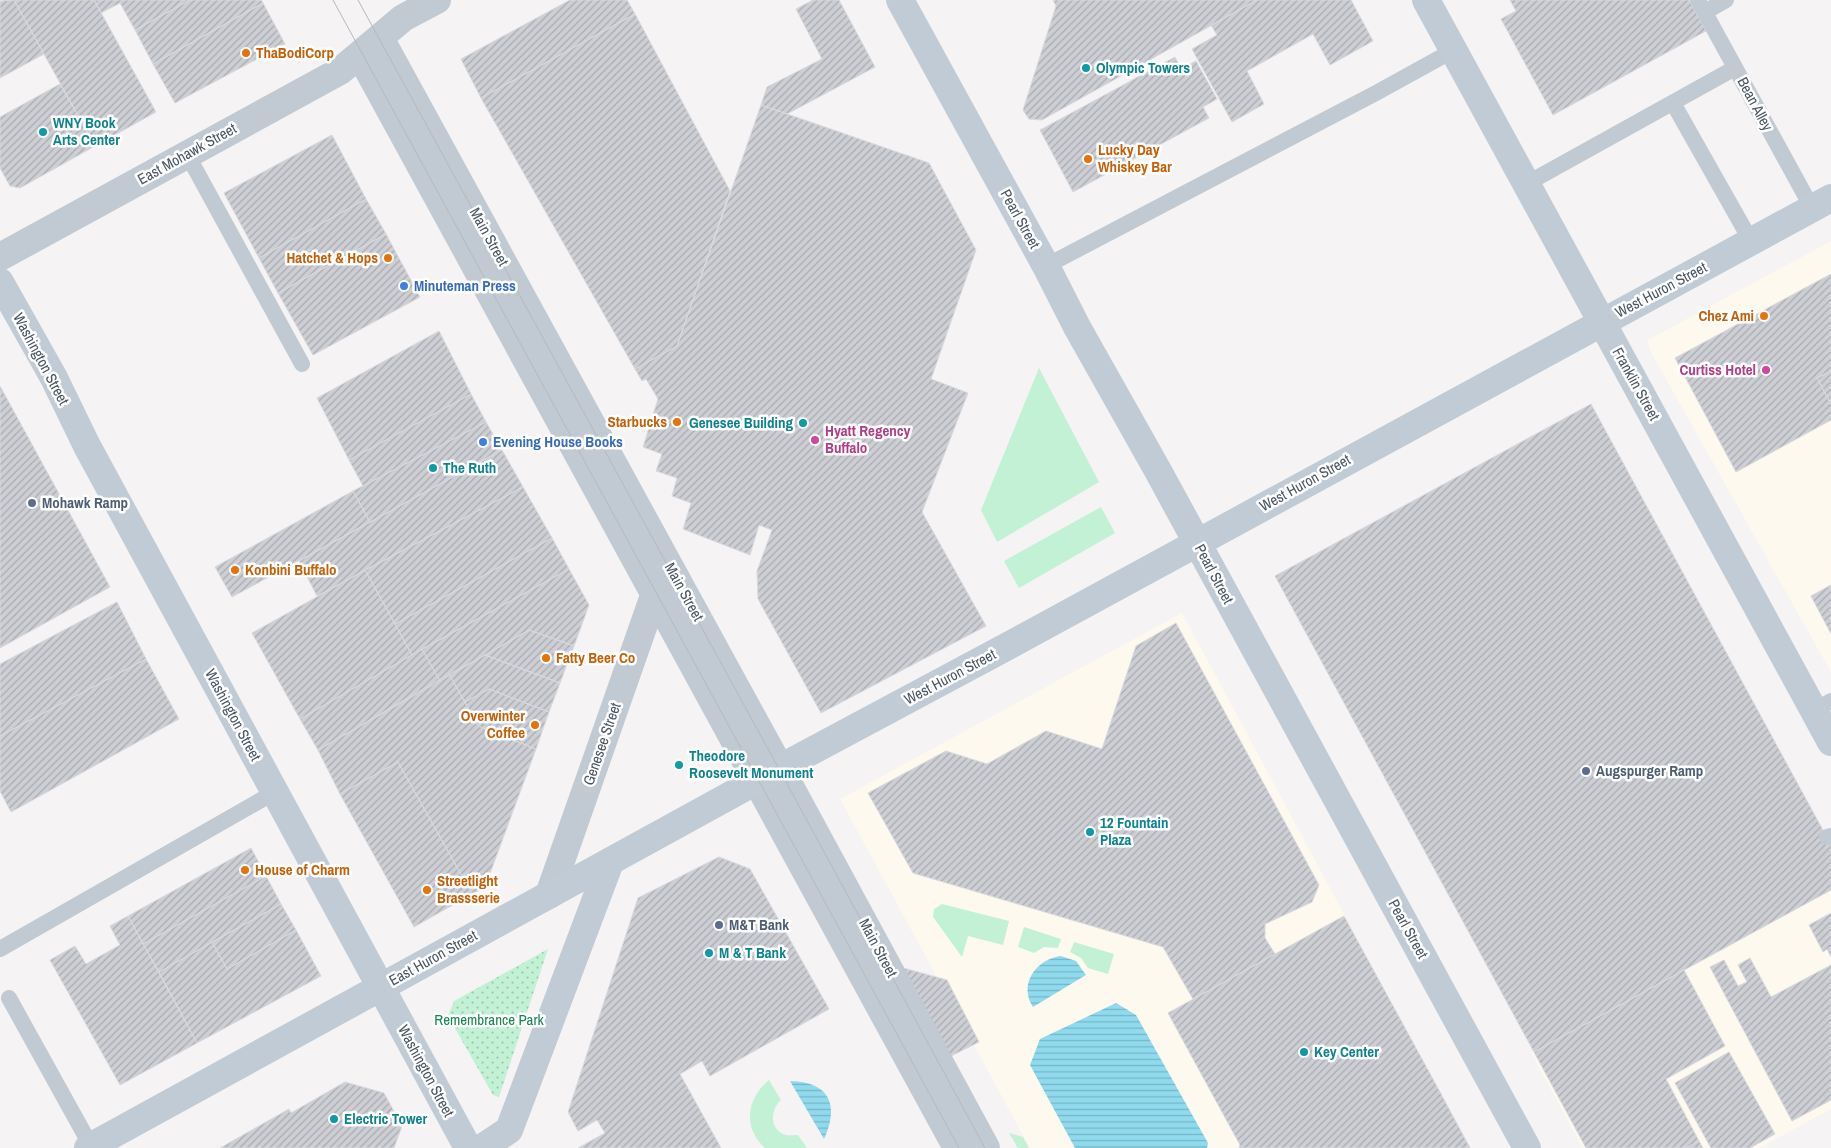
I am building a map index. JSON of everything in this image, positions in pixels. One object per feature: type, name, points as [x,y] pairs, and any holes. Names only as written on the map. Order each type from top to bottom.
[{"type":"street","name":"East Mohawk Street","points":[[0,257],[340,71],[403,18],[437,0]]},
{"type":"street","name":"Pearl Street","points":[[900,0],[1527,1148]]},
{"type":"street","name":"Franklin Street","points":[[1426,0],[1602,322],[1822,706],[1831,742]]},
{"type":"street","name":"Main Street","points":[[370,46],[655,593],[772,773],[957,1148]]},
{"type":"street","name":"Main Street","points":[[370,46],[772,773],[986,1148]]},
{"type":"street","name":"West Huron Street","points":[[772,773],[1821,203]]},
{"type":"street","name":"Washington Street","points":[[0,282],[54,378],[83,437],[468,1148]]},
{"type":"street","name":"Genesee Street","points":[[549,895],[655,593]]},
{"type":"street","name":"East Huron Street","points":[[90,1147],[772,773]]},
{"type":"street","points":[[482,1148],[510,1130],[610,862]]},
{"type":"lane","points":[[1702,6],[1726,0]]},
{"type":"lane","name":"Bean Alley","points":[[1702,6],[1735,68],[1821,203]]},
{"type":"lane","points":[[1046,266],[1454,50]]},
{"type":"lane","points":[[1526,184],[1735,68]]},
{"type":"lane","points":[[1673,102],[1751,241]]},
{"type":"lane","points":[[187,154],[302,364]]},
{"type":"lane","points":[[0,949],[275,792]]},
{"type":"lane","points":[[9,998],[90,1147]]},
{"type":"shaded area","points":[[1831,241],[1831,672],[1649,349],[1648,340]]},
{"type":"shaded area","points":[[1182,613],[1470,1148],[1030,1148],[840,799]]},
{"type":"shaded area","points":[[1831,888],[1831,1109],[1759,1148],[1583,1148],[1531,1053]]},
{"type":"green space","points":[[1039,368],[1099,482],[997,542],[981,510]]},
{"type":"green space","points":[[1101,507],[1115,533],[1019,588],[1004,561]]},
{"type":"green space","points":[[942,904],[1009,921],[1003,945],[968,936],[962,957],[933,917],[934,909]]},
{"type":"green space","points":[[1024,927],[1061,939],[1058,948],[1044,947],[1034,953],[1018,947]]},
{"type":"green space","points":[[1074,942],[1114,954],[1108,974],[1088,968],[1081,958],[1070,952]]},
{"type":"green space","name":"Remembrance Park","points":[[548,949],[499,1097],[493,1095],[448,1016],[454,1001]]},
{"type":"green space","points":[[769,1080],[781,1100],[773,1114],[776,1129],[786,1135],[798,1135],[807,1148],[765,1148],[758,1140],[750,1122],[750,1113],[756,1095]]},
{"type":"green space","points":[[1009,1133],[1023,1137],[1029,1148],[1018,1148]]},
{"type":"water","points":[[1061,956],[1076,961],[1086,975],[1033,1007],[1029,999],[1028,990],[1032,974],[1044,962]]},
{"type":"water","points":[[1116,1003],[1136,1015],[1208,1143],[1207,1148],[1075,1148],[1030,1065],[1040,1039]]},
{"type":"water","points":[[790,1081],[804,1082],[815,1086],[823,1091],[828,1098],[831,1106],[831,1116],[824,1139]]},
{"type":"building","points":[[14,0],[94,0],[156,112],[95,146]]},
{"type":"building","points":[[14,0],[44,54],[0,78],[0,1]]},
{"type":"building","points":[[94,0],[190,0],[135,30],[120,3],[101,13]]},
{"type":"building","points":[[190,0],[261,0],[263,3],[153,64],[135,30]]},
{"type":"building","points":[[570,0],[627,0],[635,14],[481,98],[461,59]]},
{"type":"building","points":[[813,0],[839,0],[875,67],[787,114],[761,105],[767,87],[822,59],[796,9]]},
{"type":"building","name":"Olympic Towers","points":[[1053,0],[1257,0],[1042,120],[1029,119],[1023,110],[1056,6]]},
{"type":"building","points":[[1257,0],[1351,0],[1373,41],[1330,65],[1313,34],[1247,71],[1264,104],[1232,122],[1192,49],[1217,35],[1211,25]]},
{"type":"building","points":[[1510,0],[1689,0],[1706,31],[1553,115],[1501,19],[1516,11]]},
{"type":"building","points":[[263,3],[285,44],[175,103],[153,64]]},
{"type":"building","points":[[635,14],[730,191],[677,346],[635,369],[481,98]]},
{"type":"building","points":[[1175,57],[1181,69],[1196,61],[1217,99],[1203,107],[1209,118],[1073,192],[1040,130]]},
{"type":"building","name":"WNY Book Arts Center","points":[[60,84],[95,146],[20,188],[10,186],[0,168],[0,117]]},
{"type":"building","name":"Genesee Building","points":[[761,105],[929,163],[976,250],[931,379],[968,393],[922,512],[986,626],[821,713],[758,599],[757,571],[772,530],[759,525],[750,555],[683,529],[691,503],[672,496],[677,478],[656,471],[662,454],[643,447],[658,399],[646,379],[642,381],[635,369],[677,346]]},
{"type":"building","points":[[332,135],[366,199],[259,258],[224,193]]},
{"type":"building","points":[[366,199],[386,234],[278,293],[259,258]]},
{"type":"building","points":[[386,234],[420,297],[313,355],[278,293]]},
{"type":"building","points":[[1831,274],[1831,371],[1817,378],[1831,404],[1831,420],[1736,472],[1675,358]]},
{"type":"building","points":[[439,331],[471,394],[349,460],[317,398]]},
{"type":"building","points":[[1831,371],[1831,404],[1817,378]]},
{"type":"building","name":"Mohawk Ramp","points":[[0,386],[110,587],[0,648]]},
{"type":"building","points":[[471,394],[486,422],[363,486],[349,460]]},
{"type":"building","name":"Augspurger Ramp","points":[[1591,404],[1831,845],[1831,890],[1534,1052],[1275,576]]},
{"type":"building","name":"The Ruth","points":[[486,422],[502,450],[370,522],[353,491]]},
{"type":"building","points":[[502,450],[523,487],[317,596],[299,561]]},
{"type":"building","points":[[523,487],[552,538],[395,624],[365,570]]},
{"type":"building","points":[[353,491],[370,522],[232,597],[215,567]]},
{"type":"building","points":[[552,538],[569,569],[412,655],[395,624]]},
{"type":"building","points":[[569,569],[589,605],[574,646],[529,630],[440,681],[422,649]]},
{"type":"building","points":[[365,570],[412,655],[300,719],[252,633]]},
{"type":"building","points":[[1831,585],[1831,634],[1811,596]]},
{"type":"building","points":[[117,602],[146,659],[0,736],[0,664]]},
{"type":"building","name":"12 Fountain Plaza","points":[[1176,623],[1319,885],[1312,902],[1265,924],[1265,938],[1275,954],[1193,999],[1163,947],[913,873],[868,793],[946,751],[987,764],[1046,731],[1102,749],[1136,646]]},
{"type":"building","points":[[529,630],[574,646],[560,683],[485,655]]},
{"type":"building","points":[[422,649],[440,681],[318,750],[300,719]]},
{"type":"building","points":[[485,655],[560,683],[549,712],[489,689],[465,702],[449,674]]},
{"type":"building","points":[[146,659],[179,719],[11,812],[0,791],[0,736]]},
{"type":"building","points":[[449,674],[478,726],[536,749],[485,887],[472,894],[398,762],[340,794],[318,750]]},
{"type":"building","points":[[489,689],[549,712],[536,749],[478,726],[465,702]]},
{"type":"building","points":[[398,762],[472,894],[414,927],[340,794]]},
{"type":"building","points":[[251,848],[266,876],[143,944],[128,916]]},
{"type":"building","name":"M & T Bank","points":[[719,857],[750,869],[829,1009],[710,1076],[702,1061],[680,1074],[721,1148],[578,1148],[605,1133],[597,1120],[578,1131],[568,1112],[638,898]]},
{"type":"building","points":[[266,876],[281,904],[159,972],[143,944]]},
{"type":"building","points":[[281,904],[296,930],[227,969],[212,942]]},
{"type":"building","points":[[1831,913],[1831,957],[1827,949],[1823,952],[1809,925]]},
{"type":"building","points":[[128,916],[197,1043],[120,1085],[50,960],[75,946],[86,964],[120,945],[110,926]]},
{"type":"building","name":"Key Center","points":[[1344,916],[1470,1148],[1239,1148],[1240,1145],[1168,1013]]},
{"type":"building","points":[[296,930],[321,976],[197,1043],[159,972],[212,942],[227,969]]},
{"type":"building","points":[[1750,958],[1771,997],[1831,965],[1831,1100],[1792,1121],[1710,967],[1724,960],[1738,986],[1747,982],[1738,965]]},
{"type":"building","points":[[896,966],[947,980],[979,1042],[947,1058]]},
{"type":"building","points":[[1684,970],[1725,1046],[1666,1079],[1699,1141],[1686,1148],[1586,1148],[1534,1052]]},
{"type":"building","points":[[1729,1052],[1775,1134],[1750,1148],[1711,1148],[1675,1083]]},
{"type":"building","name":"Electric Tower","points":[[345,1082],[384,1093],[402,1126],[394,1148],[220,1148],[289,1109],[291,1113]]},
{"type":"building","points":[[1699,1141],[1703,1148],[1686,1148]]},
{"type":"tram line","points":[[333,0],[959,1148]]},
{"type":"tram line","points":[[358,0],[985,1148]]},
{"type":"place","name":"ThaBodiCorp","points":[[246,53]]},
{"type":"place","name":"Olympic Towers","points":[[1086,68]]},
{"type":"place","name":"WNY Book Arts Center","points":[[43,132]]},
{"type":"place","name":"Lucky Day Whiskey Bar","points":[[1088,159]]},
{"type":"place","name":"Hatchet & Hops","points":[[388,258]]},
{"type":"place","name":"Minuteman Press","points":[[404,286]]},
{"type":"place","name":"Chez Ami","points":[[1764,316]]},
{"type":"place","name":"Curtiss Hotel","points":[[1766,370]]},
{"type":"place","name":"Starbucks","points":[[677,422]]},
{"type":"place","name":"Genesee Building","points":[[803,423]]},
{"type":"place","name":"Hyatt Regency Buffalo","points":[[815,440]]},
{"type":"place","name":"Evening House Books","points":[[483,442]]},
{"type":"place","name":"The Ruth","points":[[433,468]]},
{"type":"place","name":"Mohawk Ramp","points":[[32,503]]},
{"type":"place","name":"Konbini Buffalo","points":[[235,570]]},
{"type":"place","name":"Fatty Beer Co","points":[[546,658]]},
{"type":"place","name":"Overwinter Coffee","points":[[535,725]]},
{"type":"place","name":"Theodore Roosevelt Monument","points":[[679,765]]},
{"type":"place","name":"Augspurger Ramp","points":[[1586,771]]},
{"type":"place","name":"12 Fountain Plaza","points":[[1090,832]]},
{"type":"place","name":"House of Charm","points":[[245,870]]},
{"type":"place","name":"Streetlight Brassserie","points":[[427,890]]},
{"type":"place","name":"M&T Bank","points":[[719,925]]},
{"type":"place","name":"M & T Bank","points":[[709,953]]},
{"type":"place","name":"Key Center","points":[[1304,1052]]},
{"type":"place","name":"Electric Tower","points":[[334,1119]]}]
